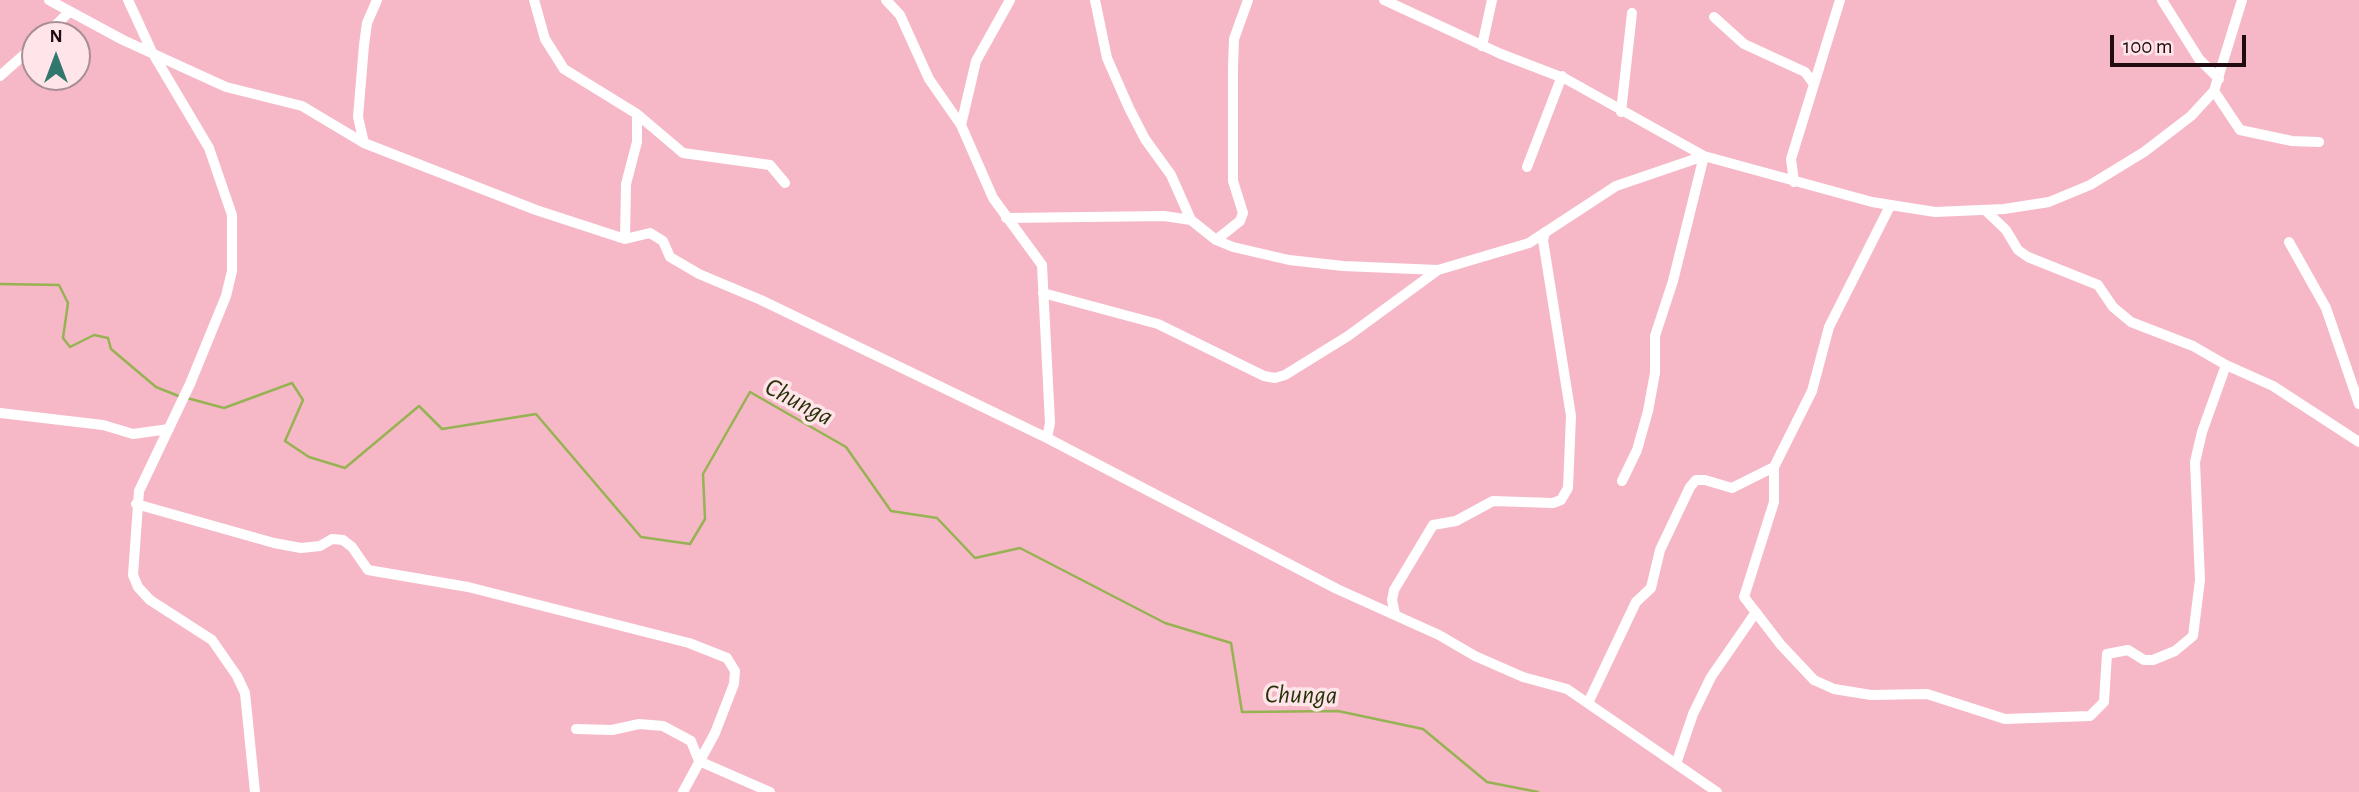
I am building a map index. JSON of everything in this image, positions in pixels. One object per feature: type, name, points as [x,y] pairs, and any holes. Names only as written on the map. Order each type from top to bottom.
[{"type":"street","points":[[49,0],[226,87],[312,110],[364,143],[536,210],[625,239],[650,233],[663,241],[670,257],[699,274],[761,300],[1047,438],[1337,589],[1395,614],[1475,656],[1522,677],[1567,690],[1717,792]]},
{"type":"street","points":[[128,0],[152,52],[209,148],[232,215],[232,271],[226,296],[187,392],[136,504],[132,564],[138,587],[150,600],[212,640],[237,676],[246,704],[255,792]]},
{"type":"street","points":[[364,143],[358,117],[367,23],[377,0]]},
{"type":"street","points":[[534,0],[542,31],[564,69],[637,114],[683,153],[770,165],[785,183]]},
{"type":"street","points":[[886,0],[900,15],[929,79],[961,125],[982,176],[1006,218],[1042,265],[1050,423],[1047,438]]},
{"type":"street","points":[[961,125],[976,61],[1010,0]]},
{"type":"street","points":[[1095,0],[1107,58],[1145,139],[1171,175],[1191,220],[1216,240],[1289,260],[1343,266],[1438,270],[1529,243],[1616,186],[1704,156]]},
{"type":"street","points":[[1216,240],[1240,221],[1243,213],[1233,181],[1233,67],[1234,39],[1248,0]]},
{"type":"street","points":[[1384,0],[1482,46],[1562,76],[1621,112],[1704,156],[1890,206],[1936,212],[1984,210],[2049,202],[2090,185],[2144,152],[2191,116],[2214,91],[2242,0]]},
{"type":"street","points":[[1482,46],[1492,0]]},
{"type":"street","points":[[1794,182],[1791,159],[1840,0]]},
{"type":"street","points":[[2162,0],[2199,59],[2219,79]]},
{"type":"street","points":[[60,21],[69,12]]},
{"type":"street","points":[[1621,112],[1632,13]]},
{"type":"street","points":[[1714,17],[1744,44],[1805,72],[1814,84]]},
{"type":"street","points":[[0,76],[21,57]]},
{"type":"street","points":[[1527,167],[1562,76]]},
{"type":"street","points":[[2214,91],[2240,131],[2292,141],[2319,142]]},
{"type":"street","points":[[625,239],[626,184],[637,142],[637,114]]},
{"type":"street","points":[[1622,481],[1637,450],[1648,411],[1656,373],[1655,336],[1673,281],[1704,156]]},
{"type":"street","points":[[1890,206],[1829,327],[1812,391],[1774,467],[1774,502],[1744,597],[1809,675],[1826,687],[1871,695],[1927,694],[2014,720],[2091,716],[2104,702],[2107,654],[2127,650],[2144,660],[2153,660],[2175,651],[2193,636],[2200,580],[2195,462],[2202,432],[2226,365]]},
{"type":"street","points":[[1984,210],[2028,257],[2098,285],[2113,307],[2131,322],[2193,346],[2226,365],[2273,386],[2359,442]]},
{"type":"street","points":[[1006,218],[1164,216],[1191,220]]},
{"type":"street","points":[[1395,614],[1392,600],[1394,590],[1433,525],[1457,521],[1493,501],[1553,503],[1564,497],[1569,488],[1571,416],[1543,240],[1545,232]]},
{"type":"street","points":[[2290,242],[2326,309],[2359,404]]},
{"type":"street","points":[[1043,293],[1158,324],[1264,376],[1275,378],[1285,375],[1348,337],[1438,270]]},
{"type":"street","points":[[0,412],[103,425],[132,434],[169,429]]},
{"type":"street","points":[[1588,703],[1636,602],[1651,588],[1660,550],[1690,487],[1696,480],[1705,480],[1732,488],[1774,467]]},
{"type":"street","points":[[136,504],[288,545],[310,547],[332,539],[343,540],[352,547],[368,570],[468,587],[689,643],[727,658],[734,671],[734,684],[715,733],[683,792]]},
{"type":"street","points":[[1676,764],[1693,714],[1712,677],[1756,612]]},
{"type":"street","points":[[576,729],[611,730],[639,724],[663,726],[691,741],[699,761],[770,792]]},
{"type":"waterway","name":"Chunga","points":[[0,284],[59,285],[68,303],[63,338],[70,347],[94,335],[108,338],[111,349],[156,387],[181,397]]},
{"type":"waterway","name":"Chunga","points":[[187,398],[224,408],[292,383],[303,400],[285,441],[309,457],[345,468],[419,406],[442,429],[536,414],[641,537],[690,544],[705,519],[703,474],[750,392],[846,447],[891,511],[937,518],[975,558],[1020,548],[1165,623],[1231,643],[1242,712],[1338,711],[1423,729],[1487,782],[1538,792]]}]
